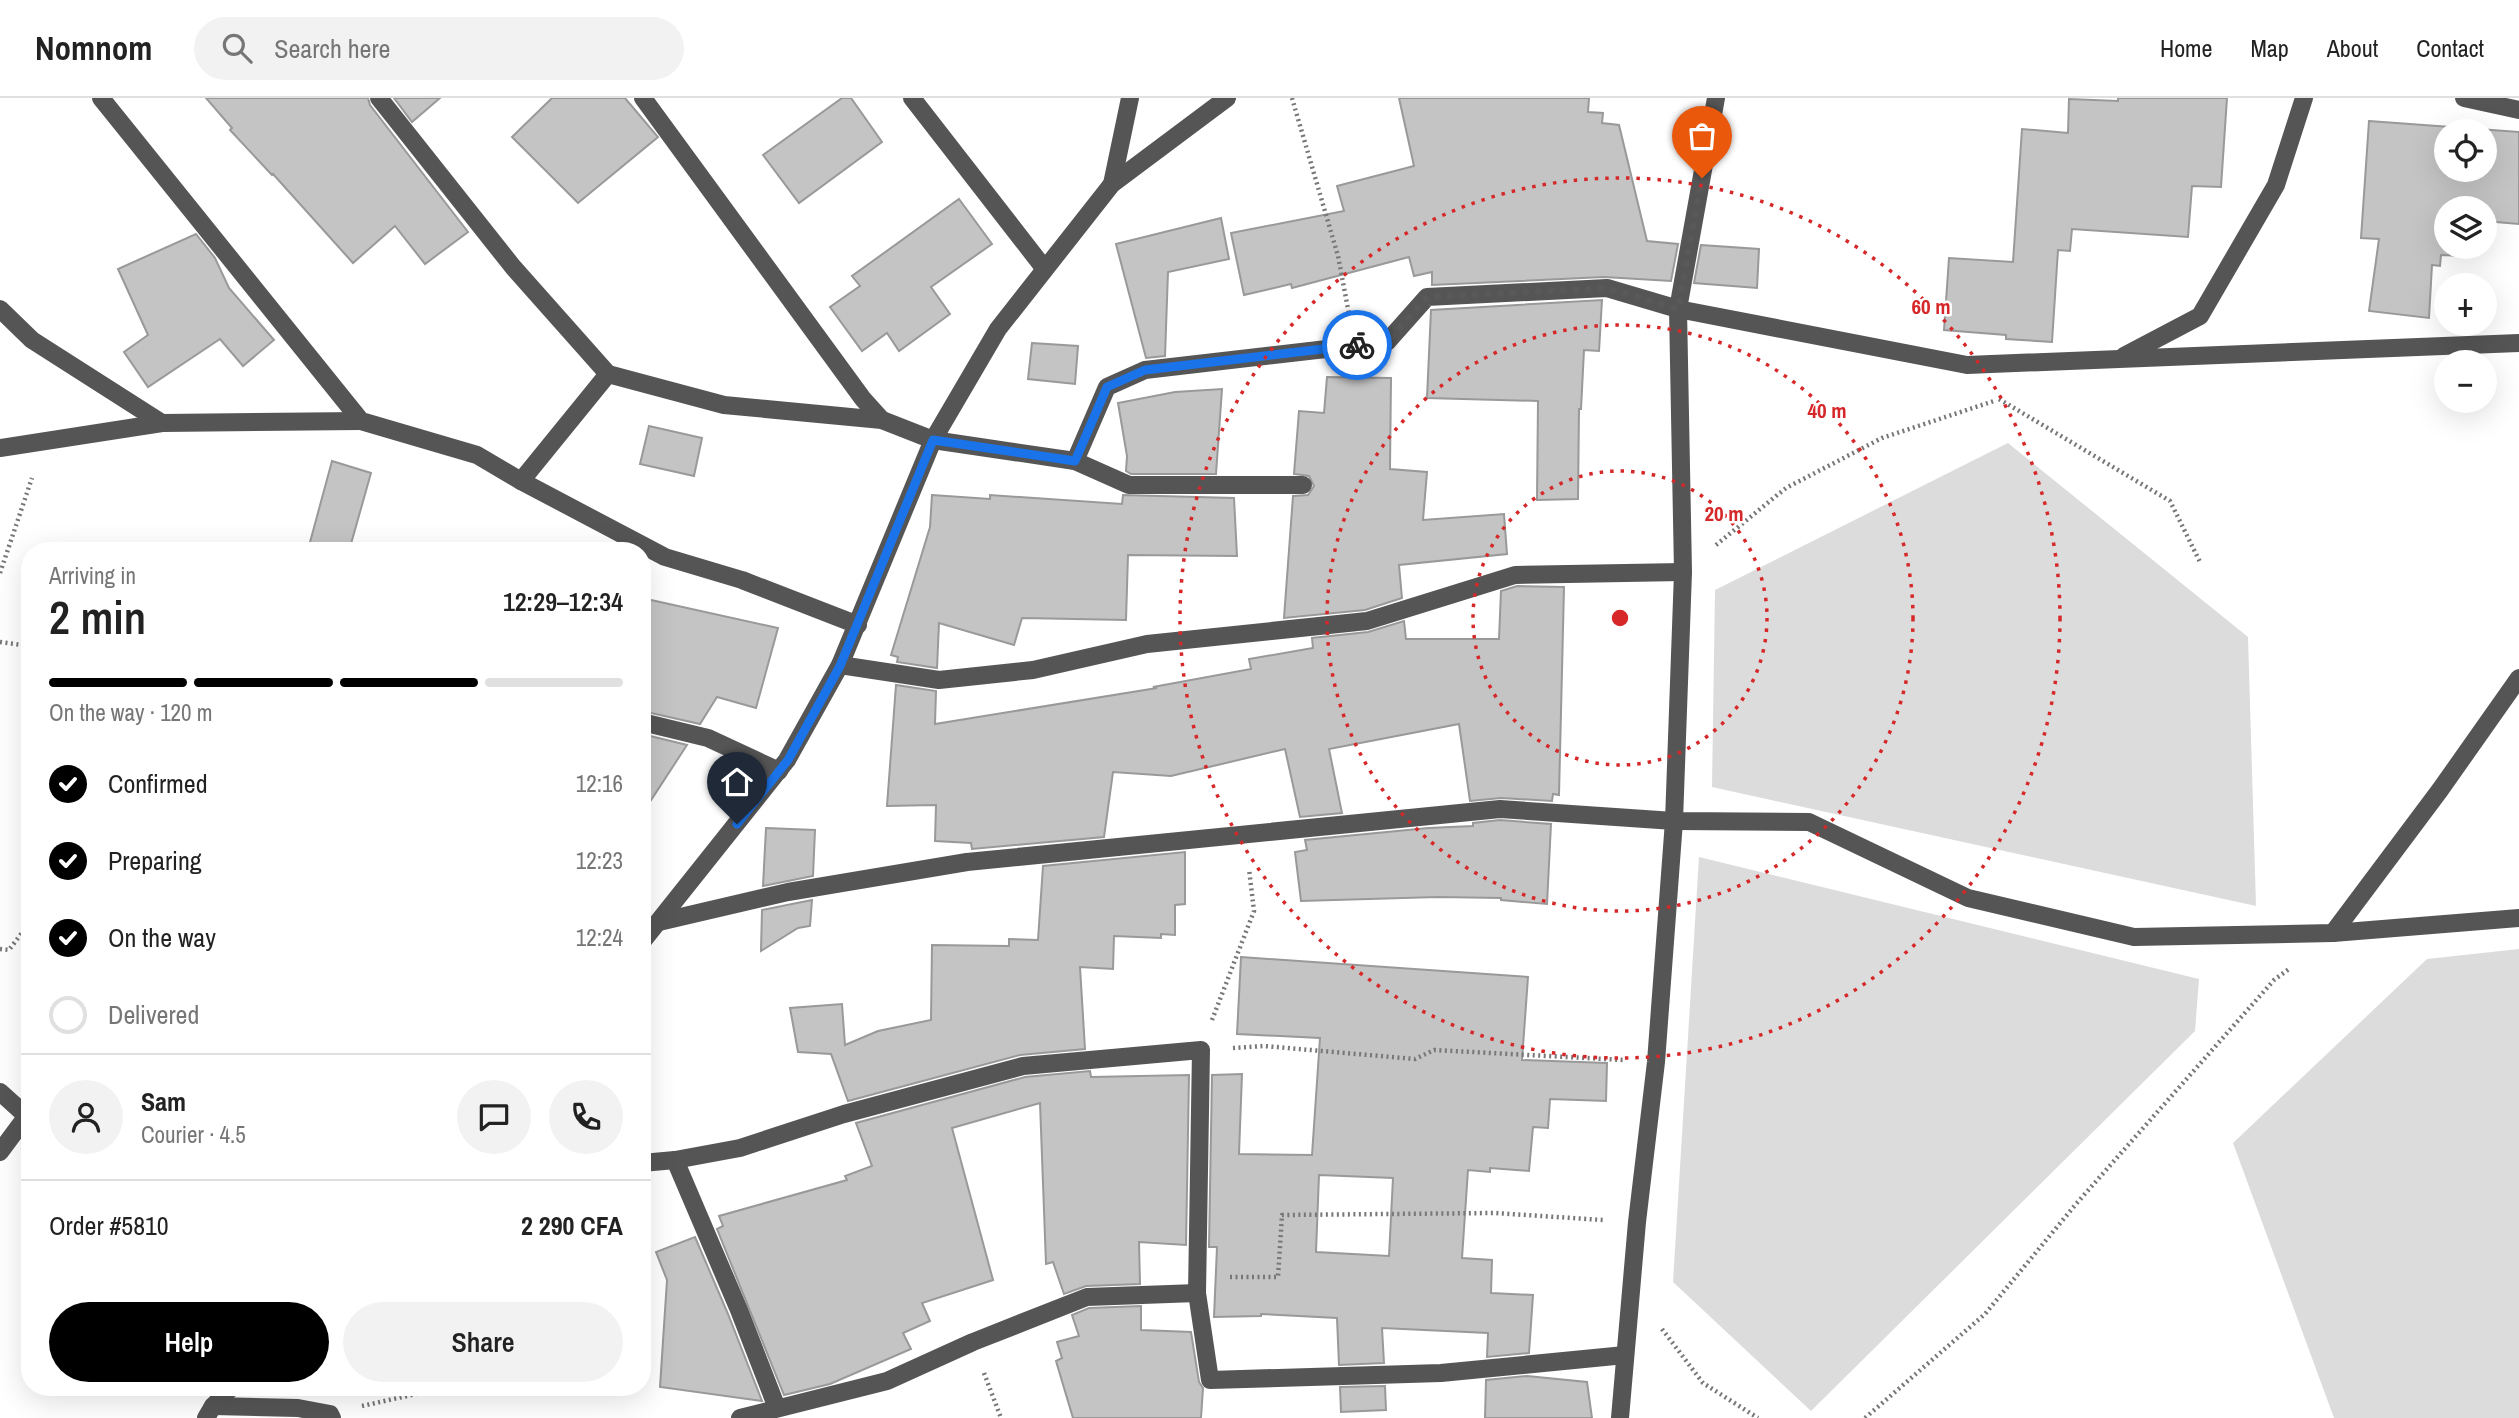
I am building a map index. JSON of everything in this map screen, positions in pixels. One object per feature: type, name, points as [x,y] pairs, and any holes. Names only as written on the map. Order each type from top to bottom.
[{"type":"street","points":[[101,98],[361,421]]},
{"type":"street","points":[[379,98],[513,267],[608,374],[724,405],[883,420],[933,440],[1075,461],[1129,485],[1303,485]]},
{"type":"street","points":[[643,98],[863,399],[883,420]]},
{"type":"street","points":[[912,98],[1044,268]]},
{"type":"street","points":[[1112,184],[1130,98]]},
{"type":"street","points":[[651,932],[788,760],[840,666],[933,440],[998,328],[1112,184],[1227,98]]},
{"type":"street","points":[[1620,1418],[1637,1222],[1656,1062],[1674,821],[1683,572],[1678,309],[1716,98]]},
{"type":"street","points":[[2118,360],[2200,316],[2276,186],[2304,98]]},
{"type":"street","points":[[2464,98],[2519,110]]},
{"type":"street","points":[[1075,461],[1107,387],[1145,370],[1387,342],[1427,297],[1607,288],[1678,309],[1967,365],[2519,343]]},
{"type":"street","points":[[0,309],[32,340],[162,423]]},
{"type":"street","points":[[521,481],[608,374]]},
{"type":"street","points":[[0,448],[162,423],[361,421],[477,455],[638,542]]},
{"type":"street","points":[[651,549],[665,556],[742,580],[858,625]]},
{"type":"street","points":[[840,666],[939,680],[1033,670],[1147,644],[1367,621],[1515,575],[1683,572]]},
{"type":"street","points":[[2333,933],[2441,790],[2519,678]]},
{"type":"street","points":[[651,724],[708,738],[779,771]]},
{"type":"street","points":[[659,922],[788,892],[967,862],[1500,809],[1674,821],[1809,822],[1968,898],[2134,937],[2333,933],[2519,918]]},
{"type":"street","points":[[651,1162],[740,1148],[844,1114],[1023,1066],[1200,1050],[1197,1293],[1210,1380],[1441,1373],[1625,1355]]},
{"type":"street","points":[[0,1091],[21,1111]]},
{"type":"street","points":[[0,1152],[21,1126]]},
{"type":"street","points":[[675,1160],[739,1310],[776,1408]]},
{"type":"street","points":[[740,1418],[887,1381],[973,1342],[1087,1297],[1197,1293]]},
{"type":"street","points":[[210,1412],[224,1396]]},
{"type":"street","points":[[210,1412],[298,1408],[331,1416]]},
{"type":"path","points":[[1292,98],[1338,256],[1354,345]]},
{"type":"path","points":[[1967,365],[1998,399],[2170,501],[2201,564]]},
{"type":"path","points":[[1683,572],[1786,488],[1882,438],[2012,395]]},
{"type":"path","points":[[0,573],[44,442]]},
{"type":"path","points":[[0,642],[21,645]]},
{"type":"path","points":[[1245,835],[1254,911],[1200,1050],[1264,1046],[1415,1059],[1434,1050],[1656,1062]]},
{"type":"path","points":[[1865,1418],[1985,1314],[2077,1204],[2274,981],[2333,933]]},
{"type":"path","points":[[0,949],[9,950],[21,934]]},
{"type":"path","points":[[1197,1293],[1207,1277],[1278,1278],[1282,1215],[1495,1213],[1637,1222]]},
{"type":"path","points":[[1656,1322],[1703,1383],[1758,1418]]},
{"type":"path","points":[[973,1342],[1001,1418]]},
{"type":"path","points":[[331,1416],[411,1396]]},
{"type":"shaded area","points":[[2008,443],[2248,637],[2256,906],[1712,787],[1715,590]]},
{"type":"shaded area","points":[[1699,857],[2199,979],[2195,1031],[1811,1411],[1673,1282]]},
{"type":"shaded area","points":[[2519,949],[2519,1418],[2334,1418],[2233,1143],[2427,959]]},
{"type":"building","points":[[206,98],[368,98],[370,105],[468,232],[425,264],[395,226],[353,263],[230,130],[232,128]]},
{"type":"building","points":[[394,98],[440,98],[412,122]]},
{"type":"building","points":[[552,98],[625,98],[658,137],[578,203],[512,137]]},
{"type":"building","points":[[842,98],[851,98],[882,142],[799,203],[763,155]]},
{"type":"building","points":[[1399,98],[1589,98],[1588,112],[1603,113],[1602,123],[1619,125],[1647,241],[1678,244],[1671,281],[1604,277],[1432,285],[1432,272],[1414,276],[1409,257],[1292,288],[1291,284],[1244,295],[1231,233],[1344,211],[1337,186],[1414,166]]},
{"type":"building","points":[[2118,98],[2227,98],[2221,187],[2192,186],[2188,237],[2072,229],[2070,251],[2058,250],[2052,342],[1944,330],[1949,258],[2013,262],[2022,129],[2068,133],[2069,99],[2118,101]]},
{"type":"building","points":[[2369,121],[2434,126],[2434,182],[2497,182],[2497,130],[2519,132],[2519,224],[2497,222],[2497,196],[2434,196],[2434,259],[2441,259],[2440,266],[2432,265],[2429,318],[2369,311],[2379,239],[2361,238]]},
{"type":"building","points":[[959,199],[992,244],[931,287],[950,314],[899,351],[887,333],[862,351],[830,307],[860,286],[852,276]]},
{"type":"building","points":[[1221,218],[1229,259],[1168,272],[1165,356],[1146,358],[1116,244]]},
{"type":"building","points":[[196,234],[215,258],[229,288],[274,340],[243,366],[220,339],[148,387],[124,352],[148,335],[118,269]]},
{"type":"building","points":[[1701,245],[1759,249],[1757,288],[1694,283]]},
{"type":"building","points":[[1602,300],[1599,351],[1584,350],[1579,409],[1578,499],[1537,500],[1538,401],[1427,398],[1431,310]]},
{"type":"building","points":[[1032,343],[1078,346],[1075,384],[1028,379]]},
{"type":"building","points":[[1327,377],[1391,378],[1390,469],[1427,472],[1423,520],[1504,514],[1507,554],[1399,565],[1402,598],[1365,610],[1284,618],[1293,496],[1308,495],[1314,486],[1309,476],[1294,474],[1299,411],[1324,413]]},
{"type":"building","points":[[1222,389],[1216,474],[1131,474],[1126,471],[1127,456],[1118,403],[1175,392]]},
{"type":"building","points":[[649,426],[702,438],[694,476],[640,464]]},
{"type":"building","points":[[332,461],[371,473],[352,542],[310,542]]},
{"type":"building","points":[[932,495],[990,499],[990,495],[1122,504],[1123,495],[1234,498],[1237,556],[1128,555],[1126,620],[1022,618],[1014,645],[939,623],[937,668],[897,662],[898,657],[891,655],[930,527]]},
{"type":"building","points":[[1517,586],[1564,587],[1559,795],[1553,794],[1552,801],[1501,798],[1470,801],[1459,724],[1329,749],[1342,813],[1300,817],[1285,749],[1171,776],[1113,772],[1104,837],[972,849],[971,843],[935,841],[936,805],[887,806],[896,685],[936,691],[935,724],[1157,688],[1153,687],[1251,669],[1249,659],[1313,648],[1312,638],[1368,632],[1404,621],[1406,639],[1499,639],[1501,591]]},
{"type":"building","points":[[651,600],[778,628],[756,708],[717,697],[700,724],[651,713]]},
{"type":"building","points":[[651,736],[687,745],[651,800]]},
{"type":"building","points":[[1500,820],[1551,824],[1547,904],[1501,898],[1438,897],[1301,901],[1295,852],[1307,850],[1305,840],[1473,826],[1473,823]]},
{"type":"building","points":[[766,828],[815,830],[813,876],[763,886]]},
{"type":"building","points":[[1185,852],[1185,904],[1175,905],[1175,935],[1161,934],[1161,938],[1114,936],[1113,969],[1080,967],[1085,1049],[1020,1055],[848,1101],[831,1054],[798,1052],[790,1008],[842,1004],[845,1045],[878,1031],[931,1020],[932,945],[1009,946],[1009,939],[1038,940],[1043,866]]},
{"type":"building","points":[[812,900],[810,926],[798,928],[761,951],[762,910]]},
{"type":"building","points":[[1241,957],[1528,977],[1522,1060],[1607,1063],[1606,1101],[1550,1099],[1548,1128],[1533,1127],[1529,1171],[1490,1168],[1490,1172],[1468,1170],[1462,1258],[1492,1260],[1491,1293],[1533,1295],[1529,1353],[1487,1357],[1488,1333],[1382,1328],[1384,1363],[1339,1365],[1337,1318],[1261,1314],[1214,1317],[1217,1247],[1209,1247],[1212,1075],[1242,1074],[1239,1154],[1312,1155],[1320,1038],[1237,1034]],"holes":[[[1319,1175],[1393,1178],[1389,1256],[1316,1252]]]},
{"type":"building","points":[[1090,1071],[1091,1077],[1189,1075],[1186,1245],[1139,1242],[1140,1284],[1086,1286],[1064,1294],[1053,1262],[1046,1264],[1040,1103],[952,1128],[993,1280],[922,1303],[930,1321],[903,1333],[911,1349],[830,1384],[784,1395],[717,1229],[723,1226],[719,1216],[847,1180],[845,1176],[872,1166],[856,1123],[1025,1077]]},
{"type":"building","points":[[695,1237],[762,1401],[660,1387],[667,1280],[656,1252]]},
{"type":"building","points":[[1141,1306],[1141,1330],[1191,1332],[1199,1382],[1203,1388],[1201,1418],[1073,1418],[1056,1361],[1062,1358],[1057,1342],[1079,1336],[1072,1315],[1089,1308]]},
{"type":"building","points":[[1527,1376],[1587,1382],[1592,1418],[1485,1418],[1486,1380]]},
{"type":"building","points":[[1385,1386],[1386,1410],[1341,1412],[1340,1387]]},
{"type":"way so far","points":[[1357,345],[1387,342],[1427,297],[1607,288],[1678,309],[1702,178]]},
{"type":"route","points":[[737,824],[788,760],[840,666],[933,440],[1075,461],[1107,387],[1145,370],[1357,345]]}]
